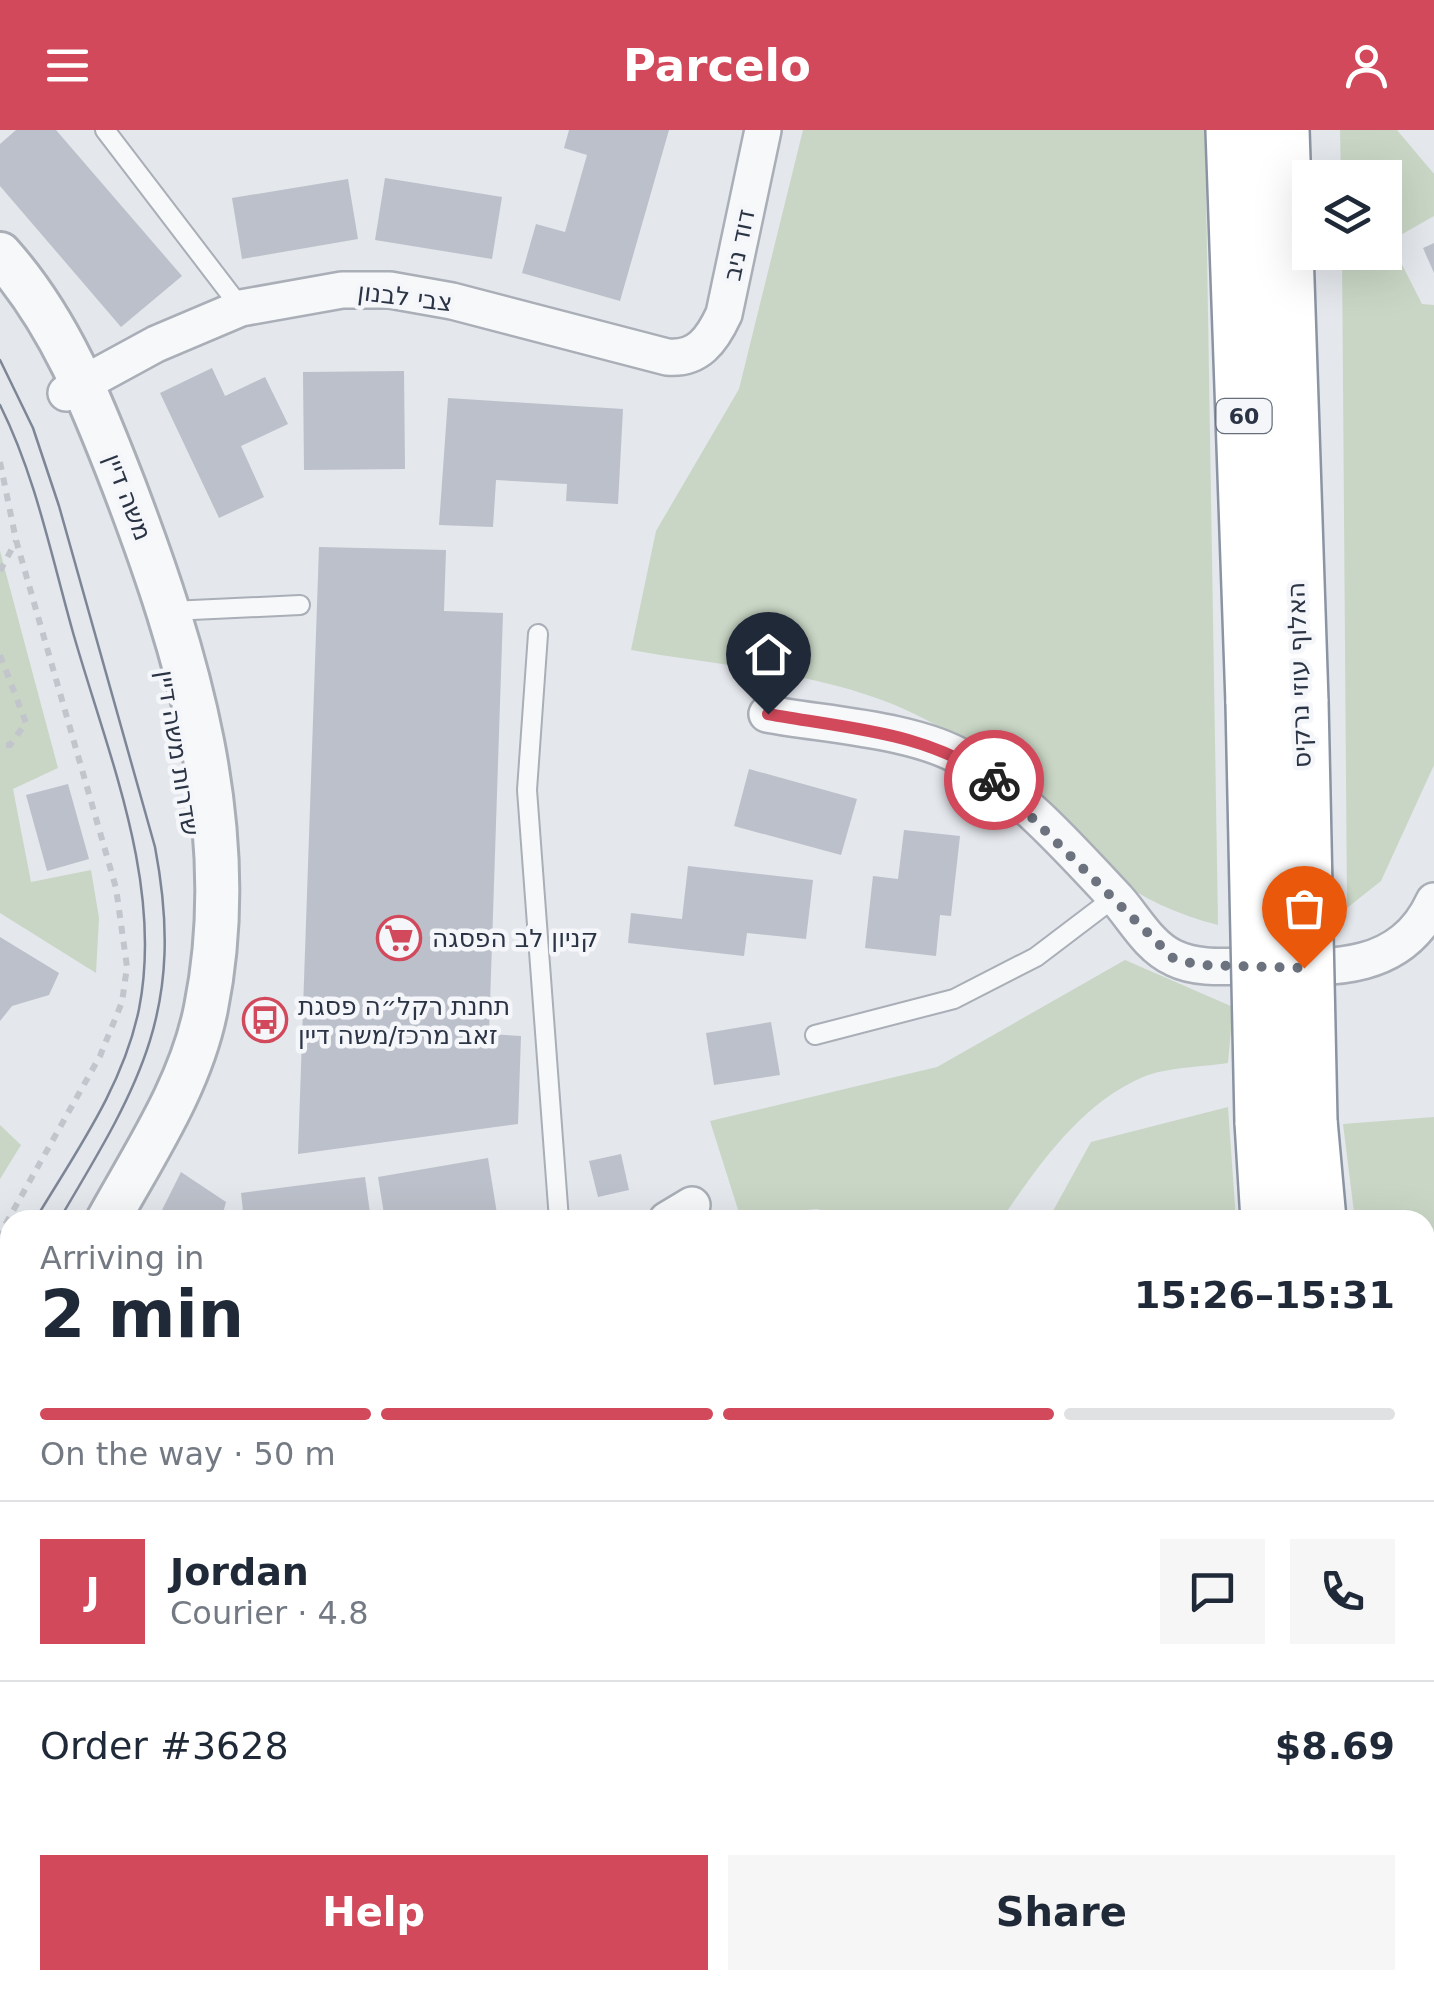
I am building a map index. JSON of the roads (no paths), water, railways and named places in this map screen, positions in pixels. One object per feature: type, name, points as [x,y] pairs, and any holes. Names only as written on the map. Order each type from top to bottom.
[{"type":"highway","name":"האלוף עוזי נרקיס","points":[[1234,130],[1277,702]]},
{"type":"highway","name":"האלוף עוזי נרקיס","points":[[1271,1210],[1286,1121],[1277,702],[1281,130]]},
{"type":"highway","name":"האלוף עוזי נרקיס","points":[[1286,1121],[1315,1210]]},
{"type":"street","name":"דוד ניב","points":[[698,353],[715,334],[724,314],[764,130]]},
{"type":"street","name":"שדרות משה דיין","points":[[0,254],[41,307],[75,388],[175,711],[192,827],[197,936],[177,1062],[160,1126]]},
{"type":"street","name":"משה דיין","points":[[0,268],[75,388],[171,611]]},
{"type":"street","name":"צבי לבנון","points":[[75,388],[156,344],[241,308],[342,290],[390,290],[452,301],[667,357],[698,353]]},
{"type":"street","name":"שדרות משה דיין","points":[[114,1210],[189,1068],[206,1012],[219,908],[201,743],[171,611]]},
{"type":"street","points":[[768,714],[930,743],[964,758],[1000,784],[1115,898],[1154,944],[1173,958],[1198,965],[1339,968],[1380,958],[1412,936],[1434,901]]},
{"type":"lane","points":[[105,130],[241,308]]},
{"type":"lane","points":[[171,611],[300,605]]},
{"type":"lane","points":[[538,634],[527,790],[558,1210]]},
{"type":"lane","points":[[814,1035],[954,999],[1036,958],[1115,898]]},
{"type":"tram line","points":[[0,360],[33,428],[59,506],[155,847],[163,904],[160,1001],[149,1044],[113,1127],[65,1210]]},
{"type":"tram line","points":[[0,405],[33,487],[115,769],[138,865],[144,913],[145,961],[132,1038],[96,1119],[41,1210]]},
{"type":"place","name":"קניון לב הפסגה","points":[[399,938]]},
{"type":"place","name":"תחנת רקל״ה פסגת זאב מרכז/משה דיין","points":[[265,1020]]}]
